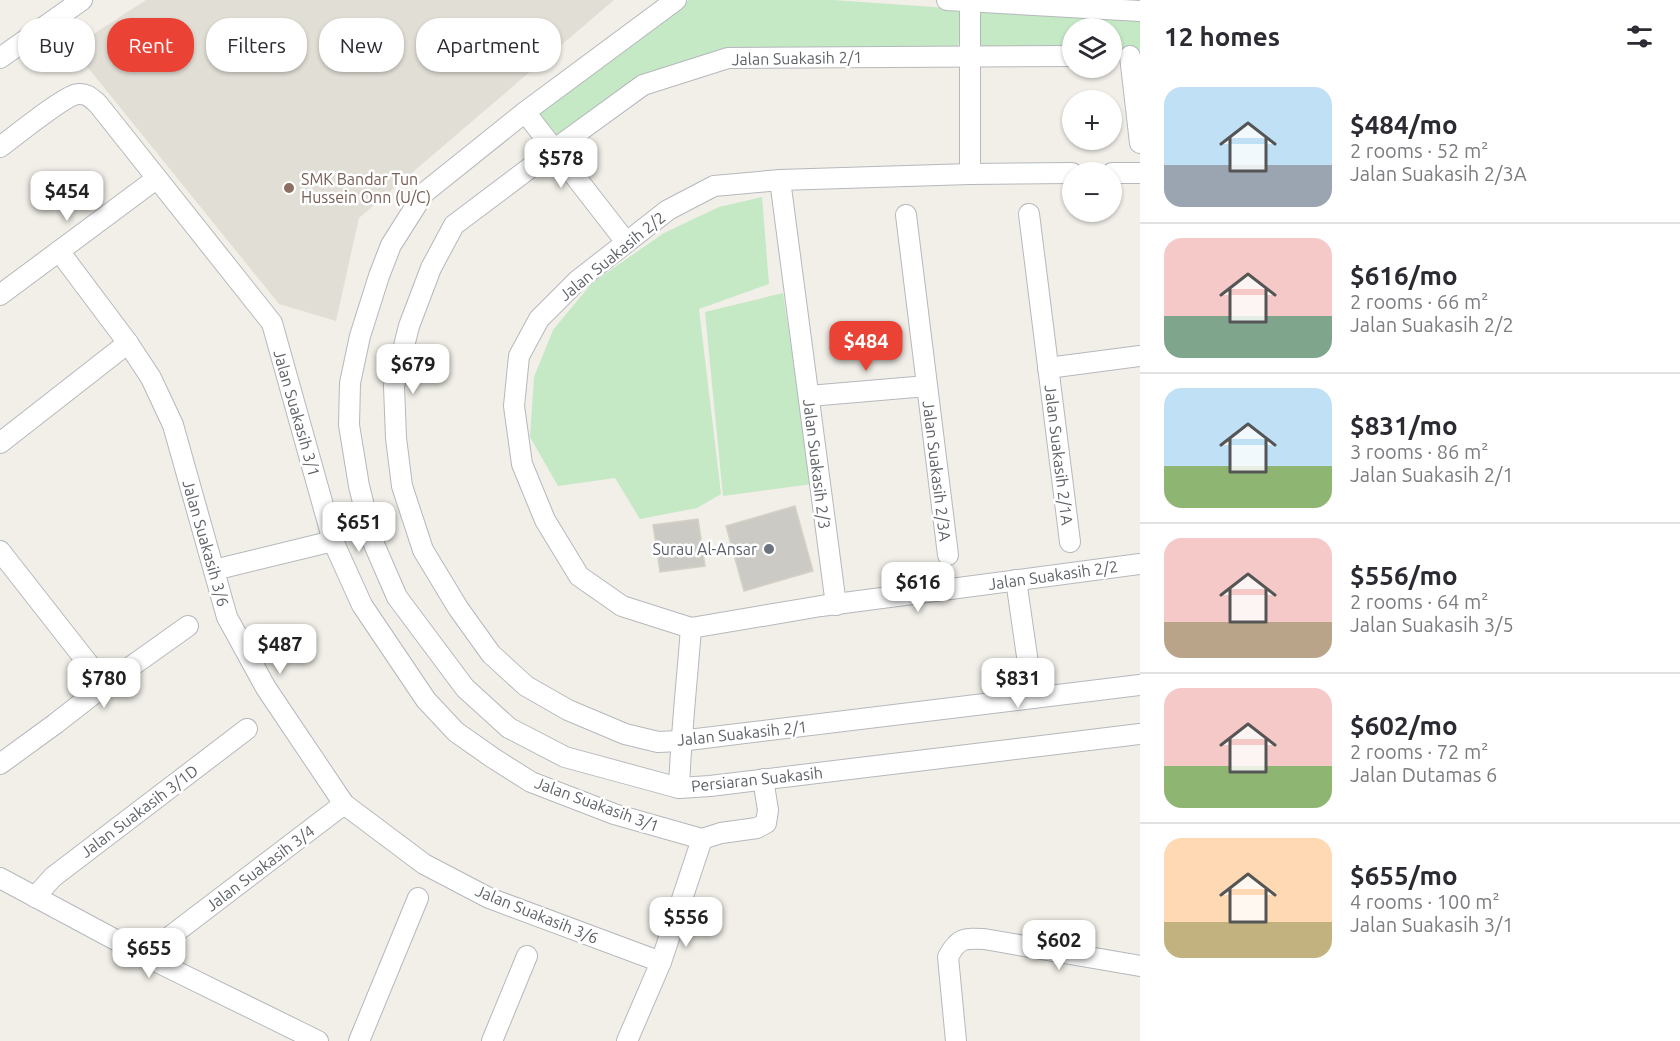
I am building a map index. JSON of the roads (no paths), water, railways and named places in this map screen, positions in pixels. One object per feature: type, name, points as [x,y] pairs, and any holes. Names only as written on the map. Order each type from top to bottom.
[{"type":"street","points":[[0,58],[82,0]]},
{"type":"street","name":"Persiaran Suakasih","points":[[676,0],[525,112],[424,193],[391,245],[360,336],[350,384],[350,425],[359,486],[373,542],[397,597],[465,688],[509,728],[565,757],[679,788],[1140,734]]},
{"type":"street","points":[[947,0],[1140,11]]},
{"type":"street","points":[[970,2],[970,174]]},
{"type":"street","points":[[1127,55],[1140,143]]},
{"type":"street","name":"Jalan Suakasih 2/1","points":[[1062,56],[728,58],[643,86],[454,225],[431,268],[409,326],[394,386],[396,438],[402,486],[423,550],[458,608],[491,654],[526,686],[568,710],[625,734],[658,742],[680,741],[1140,685]]},
{"type":"street","name":"Jalan Suakasih 3/1","points":[[0,147],[76,93],[87,95],[98,104],[272,323],[333,541],[363,605],[426,700],[456,732],[531,782],[614,814],[702,839]]},
{"type":"street","points":[[525,112],[626,242]]},
{"type":"street","name":"Jalan Suakasih 2/2","points":[[1062,173],[780,180],[714,186],[668,210],[578,281],[539,319],[519,356],[514,406],[522,464],[544,520],[579,576],[622,606],[691,627],[821,606],[1140,564]]},
{"type":"street","points":[[1122,173],[1140,173]]},
{"type":"street","points":[[0,295],[156,179]]},
{"type":"street","name":"Jalan Suakasih 2/3","points":[[780,180],[836,605]]},
{"type":"street","name":"Jalan Suakasih 2/1A","points":[[1029,214],[1070,542]]},
{"type":"street","name":"Jalan Suakasih 2/3A","points":[[906,215],[948,555]]},
{"type":"street","name":"Jalan Suakasih 3/6","points":[[59,251],[128,343],[151,378],[173,425],[227,617],[266,688],[344,804],[424,864],[489,898],[661,962]]},
{"type":"street","points":[[0,443],[128,343]]},
{"type":"street","name":"Jalan Suakasih 2/1A","points":[[1048,368],[1140,356]]},
{"type":"street","name":"Jalan Suakasih 2/3A","points":[[809,396],[927,386]]},
{"type":"street","points":[[214,570],[333,541]]},
{"type":"street","points":[[0,551],[105,684]]},
{"type":"street","points":[[1016,580],[1034,698]]},
{"type":"street","points":[[3,755],[55,724],[105,684],[188,626]]},
{"type":"street","points":[[679,788],[680,741],[691,627]]},
{"type":"street","name":"Jalan Suakasih 3/1D","points":[[35,897],[53,877],[247,729]]},
{"type":"street","points":[[627,1041],[661,962],[702,839],[721,833],[757,828],[766,823],[768,810],[763,779]]},
{"type":"street","name":"Jalan Suakasih 3/4","points":[[155,961],[172,935],[344,804]]},
{"type":"street","points":[[0,878],[155,961],[318,1041]]},
{"type":"street","points":[[359,1041],[418,898]]},
{"type":"street","points":[[956,1041],[948,957],[954,946],[965,938],[984,939],[1140,966]]},
{"type":"street","points":[[492,1041],[527,956]]},
{"type":"place","name":"SMK Bandar Tun Hussein Onn (U/C)","points":[[289,188]]},
{"type":"place","name":"Surau Al-Ansar","points":[[769,549]]}]
